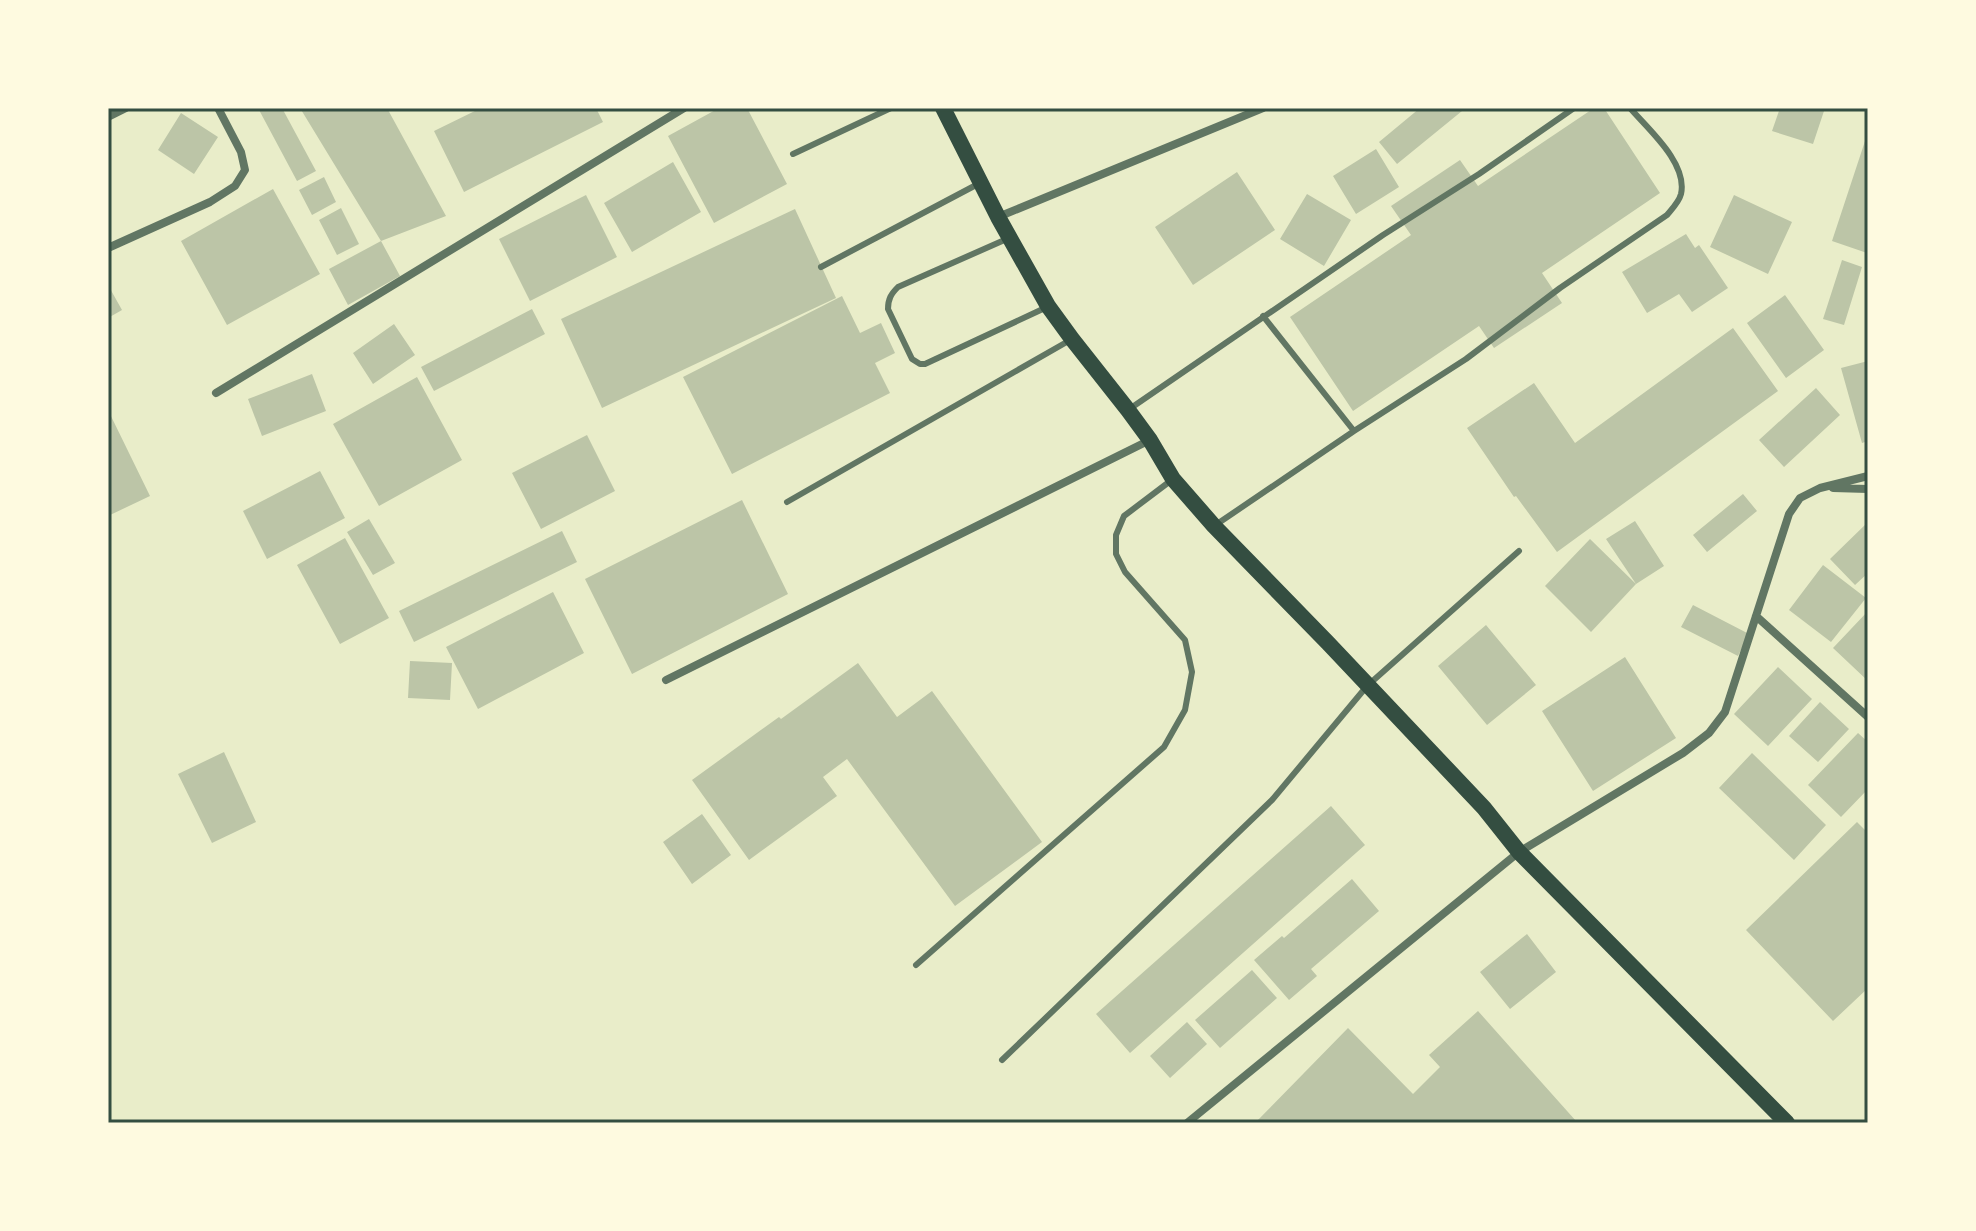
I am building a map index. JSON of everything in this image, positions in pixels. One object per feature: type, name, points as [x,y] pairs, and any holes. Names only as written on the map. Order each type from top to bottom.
[{"type":"main road","points":[[943,108],[1009,238],[1048,306],[1150,440],[1173,479],[1214,526],[1484,808],[1519,852],[1787,1123]]},
{"type":"street","points":[[108,117],[126,108]]},
{"type":"street","points":[[108,248],[210,202],[235,186],[245,170],[241,152],[218,108]]},
{"type":"street","points":[[216,393],[684,108]]},
{"type":"street","points":[[998,217],[1263,108]]},
{"type":"street","points":[[666,680],[1150,440]]},
{"type":"street","points":[[1187,1123],[1519,852],[1683,753],[1709,733],[1725,712],[1789,514],[1800,498],[1820,488],[1868,476]]},
{"type":"street","points":[[1820,488],[1868,489]]},
{"type":"street","points":[[1756,616],[1868,717]]},
{"type":"lane","points":[[793,154],[891,108]]},
{"type":"lane","points":[[1128,410],[1574,108]]},
{"type":"lane","points":[[1214,526],[1466,359],[1560,288],[1667,215],[1681,193],[1680,174],[1671,155],[1630,108]]},
{"type":"lane","points":[[821,267],[981,182]]},
{"type":"lane","points":[[1009,238],[898,287],[893,293],[888,300],[888,309],[912,359],[925,364],[1048,306]]},
{"type":"lane","points":[[1263,316],[1354,431]]},
{"type":"lane","points":[[787,502],[1072,339]]},
{"type":"lane","points":[[916,965],[1164,747],[1185,710],[1192,672],[1185,640],[1125,572],[1116,554],[1116,535],[1124,516],[1173,479]]},
{"type":"lane","points":[[1002,1060],[1272,800],[1367,686],[1519,551]]},
{"type":"building","points":[[258,108],[282,108],[316,171],[297,181]]},
{"type":"building","points":[[300,108],[387,108],[446,216],[381,241]]},
{"type":"building","points":[[481,108],[596,108],[603,122],[464,192],[434,131]]},
{"type":"building","points":[[719,108],[747,108],[787,184],[714,223],[668,136]]},
{"type":"building","points":[[1420,108],[1475,110],[1462,111],[1397,164],[1379,142]]},
{"type":"building","points":[[1594,108],[1604,108],[1660,193],[1542,273],[1562,303],[1494,348],[1479,326],[1353,411],[1290,317],[1411,235],[1391,206],[1460,160],[1478,186]]},
{"type":"building","points":[[1780,108],[1825,108],[1813,144],[1772,131]]},
{"type":"building","points":[[181,113],[218,137],[194,174],[158,150]]},
{"type":"building","points":[[1867,135],[1868,250],[1867,253],[1832,241]]},
{"type":"building","points":[[1376,149],[1399,187],[1356,214],[1333,176]]},
{"type":"building","points":[[673,162],[701,212],[632,252],[604,203]]},
{"type":"building","points":[[1237,172],[1275,230],[1193,285],[1155,227]]},
{"type":"building","points":[[324,177],[336,202],[312,215],[299,190]]},
{"type":"building","points":[[273,189],[320,274],[227,325],[181,241]]},
{"type":"building","points":[[1307,194],[1351,220],[1324,266],[1280,239]]},
{"type":"building","points":[[586,195],[617,257],[530,301],[499,239]]},
{"type":"building","points":[[1734,195],[1792,222],[1768,274],[1710,247]]},
{"type":"building","points":[[341,208],[359,244],[337,255],[319,220]]},
{"type":"building","points":[[795,209],[836,298],[602,408],[561,319]]},
{"type":"building","points":[[1686,234],[1695,248],[1699,245],[1728,288],[1692,312],[1679,294],[1647,313],[1622,272]]},
{"type":"building","points":[[381,241],[400,276],[348,305],[329,269]]},
{"type":"building","points":[[1842,260],[1862,267],[1844,325],[1823,319]]},
{"type":"building","points":[[108,285],[122,310],[108,318]]},
{"type":"building","points":[[1785,295],[1824,350],[1786,378],[1747,323]]},
{"type":"building","points":[[842,296],[860,333],[881,323],[895,353],[875,363],[890,393],[732,474],[683,377]]},
{"type":"building","points":[[532,309],[545,334],[434,391],[421,367]]},
{"type":"building","points":[[394,324],[415,355],[373,384],[353,353]]},
{"type":"building","points":[[1733,328],[1778,391],[1557,552],[1514,497],[1467,428],[1534,383],[1575,443]]},
{"type":"building","points":[[1868,361],[1868,441],[1862,443],[1841,368]]},
{"type":"building","points":[[312,374],[326,411],[262,436],[248,399]]},
{"type":"building","points":[[417,377],[462,460],[379,506],[333,424]]},
{"type":"building","points":[[1816,388],[1840,415],[1784,467],[1759,440]]},
{"type":"building","points":[[108,410],[150,496],[108,516]]},
{"type":"building","points":[[587,435],[615,491],[541,529],[512,473]]},
{"type":"building","points":[[320,471],[345,518],[267,559],[243,511]]},
{"type":"building","points":[[1743,494],[1757,511],[1707,552],[1693,535]]},
{"type":"building","points":[[742,500],[788,594],[632,674],[585,579]]},
{"type":"building","points":[[369,519],[395,563],[373,575],[347,532]]},
{"type":"building","points":[[1635,521],[1664,566],[1636,584],[1606,539]]},
{"type":"building","points":[[1868,522],[1868,573],[1855,585],[1830,559]]},
{"type":"building","points":[[562,531],[577,562],[414,642],[399,611]]},
{"type":"building","points":[[345,538],[389,618],[340,644],[297,565]]},
{"type":"building","points":[[1590,539],[1636,584],[1591,632],[1545,586]]},
{"type":"building","points":[[1823,565],[1866,598],[1831,642],[1789,610]]},
{"type":"building","points":[[553,592],[584,653],[478,709],[446,647]]},
{"type":"building","points":[[1693,605],[1749,634],[1738,656],[1681,627]]},
{"type":"building","points":[[1868,611],[1868,681],[1833,648]]},
{"type":"building","points":[[1486,625],[1536,685],[1487,725],[1438,666]]},
{"type":"building","points":[[1625,657],[1676,738],[1593,791],[1542,711]]},
{"type":"building","points":[[410,661],[452,663],[450,700],[408,698]]},
{"type":"building","points":[[858,663],[897,717],[932,691],[1042,842],[955,906],[847,759],[823,777],[837,796],[749,860],[692,780]]},
{"type":"building","points":[[1778,667],[1812,699],[1768,746],[1734,714]]},
{"type":"building","points":[[1820,702],[1849,729],[1818,762],[1789,736]]},
{"type":"building","points":[[1858,733],[1868,742],[1868,789],[1841,817],[1808,785]]},
{"type":"building","points":[[224,752],[256,822],[212,843],[178,774]]},
{"type":"building","points":[[1752,753],[1826,825],[1794,860],[1719,788]]},
{"type":"building","points":[[1331,806],[1365,845],[1130,1053],[1096,1014]]},
{"type":"building","points":[[702,814],[731,855],[692,884],[663,842]]},
{"type":"building","points":[[1857,822],[1868,833],[1868,988],[1833,1021],[1746,930]]},
{"type":"building","points":[[1352,879],[1379,911],[1311,969],[1317,976],[1289,1000],[1254,960]]},
{"type":"building","points":[[1527,934],[1556,972],[1510,1009],[1480,972]]},
{"type":"building","points":[[1252,970],[1277,998],[1220,1048],[1195,1020]]},
{"type":"building","points":[[1478,1011],[1576,1121],[1574,1123],[1255,1123],[1348,1028],[1413,1094],[1440,1067],[1429,1055]]},
{"type":"building","points":[[1187,1022],[1207,1044],[1170,1078],[1150,1056]]}]
